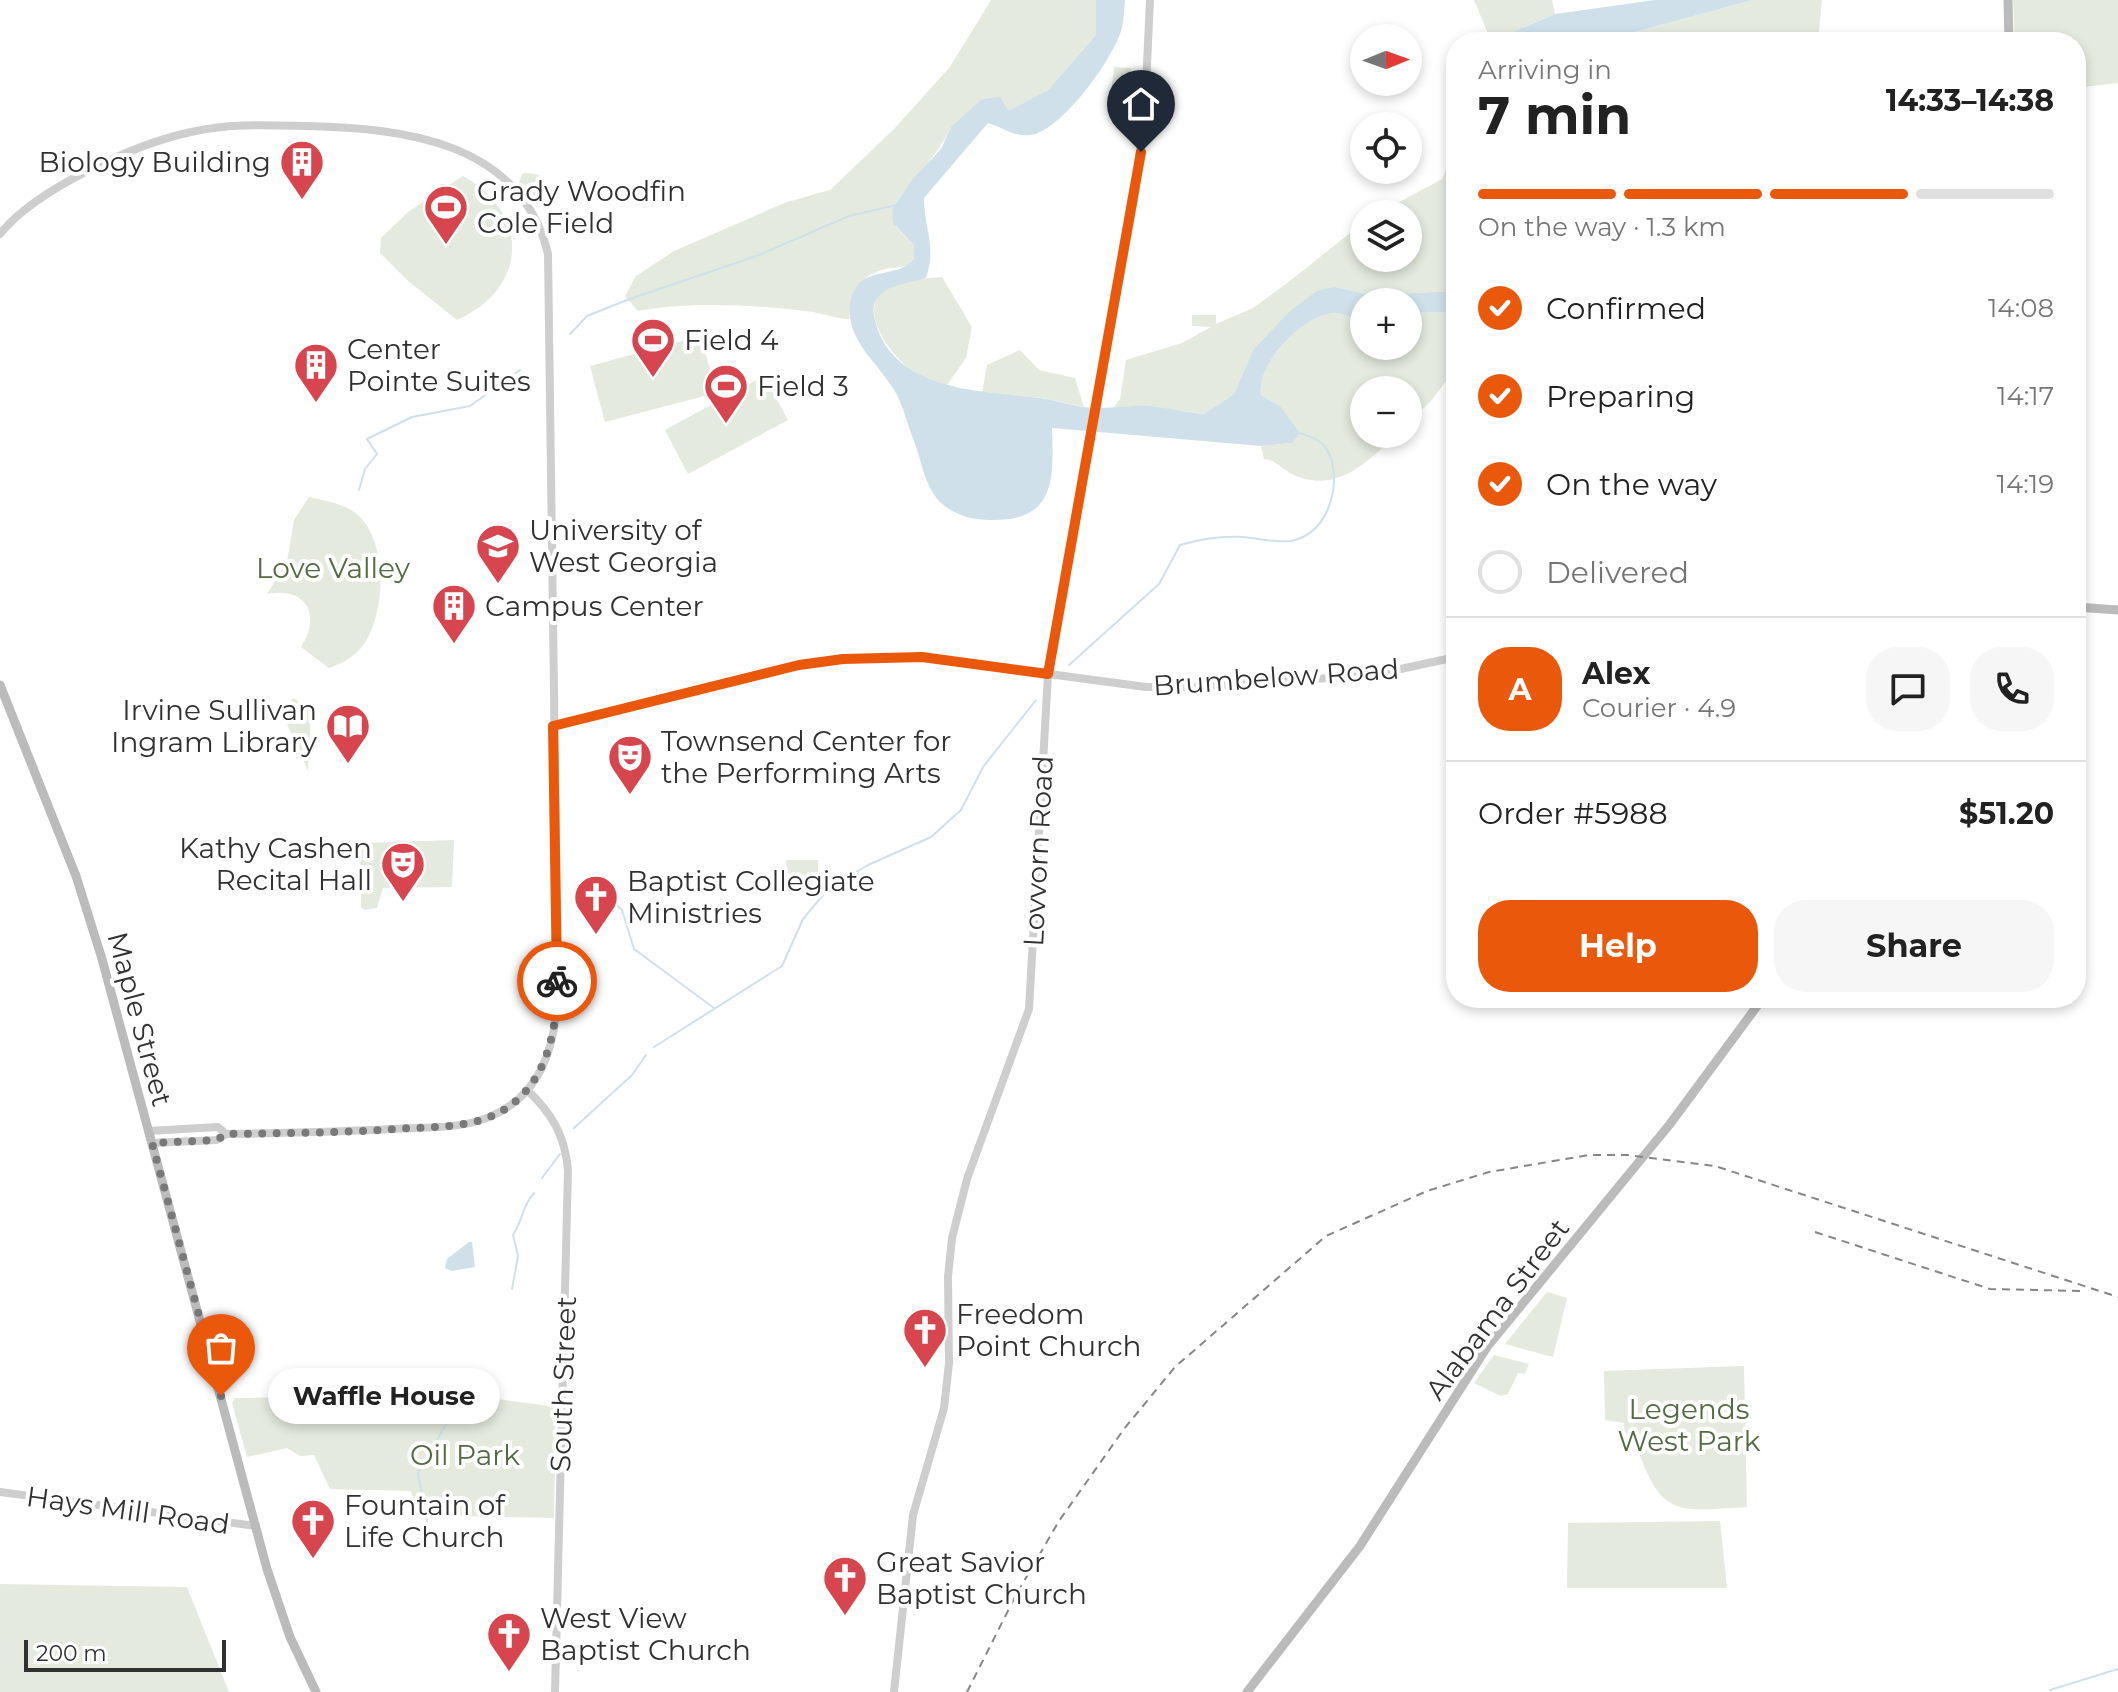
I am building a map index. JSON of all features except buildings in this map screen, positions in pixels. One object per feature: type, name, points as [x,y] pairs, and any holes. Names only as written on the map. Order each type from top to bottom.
[{"type":"main road","points":[[2008,0],[2009,32]]},
{"type":"main road","points":[[2086,608],[2114,610]]},
{"type":"main road","name":"Maple Street","points":[[0,685],[85,903],[281,1612],[316,1692]]},
{"type":"main road","name":"Alabama Street","points":[[1247,1692],[1360,1546],[1487,1347],[1670,1124],[1756,1008]]},
{"type":"street","name":"Lovvorn Road","points":[[894,1692],[913,1515],[944,1408],[949,1363],[948,1277],[952,1238],[972,1165],[1029,1009],[1048,674],[1141,152],[1150,0]]},
{"type":"street","points":[[0,234],[33,203],[64,184],[162,140],[214,128],[303,126],[397,131],[462,152],[513,185],[538,221],[548,260],[556,1020],[549,1054],[527,1090],[493,1115],[463,1124],[226,1134],[217,1140],[152,1143]]},
{"type":"street","name":"Brumbelow Road","points":[[553,726],[799,665],[843,659],[922,657],[1146,687],[1194,687],[1373,675],[1446,659]]},
{"type":"street","name":"South Street","points":[[527,1090],[556,1123],[566,1150],[568,1170],[555,1692]]},
{"type":"street","points":[[148,1131],[218,1127],[226,1134]]},
{"type":"street","name":"Hays Mill Road","points":[[0,1492],[256,1526]]},
{"type":"green space","points":[[991,0],[1096,0],[1096,35],[1048,90],[1009,112],[951,127],[892,209],[896,227],[914,245],[914,259],[906,266],[880,271],[865,279],[856,292],[849,319],[748,306],[680,306],[638,311],[625,296],[636,276],[674,251],[787,202],[830,190],[894,129],[950,67]]},
{"type":"green space","points":[[1474,0],[1552,0],[1555,14],[1512,32],[1487,32]]},
{"type":"green space","points":[[1753,0],[1822,0],[1819,32],[1635,32]]},
{"type":"green space","points":[[2013,0],[2118,0],[2118,83],[2086,87],[2086,32],[2015,32]]},
{"type":"green space","points":[[1114,67],[1131,68],[1128,94],[1111,92]]},
{"type":"green space","points":[[1446,170],[1446,291],[1422,293],[1422,288],[1350,290],[1335,287],[1253,350],[1234,394],[1204,414],[1149,406],[1114,407],[1120,399],[1126,360],[1182,343],[1211,327],[1192,326],[1192,315],[1216,315],[1216,324],[1253,308],[1350,233],[1350,272],[1422,272],[1422,200],[1403,200],[1442,179]]},
{"type":"green space","points":[[523,173],[537,174],[544,180],[543,209],[519,182]]},
{"type":"green space","name":"Grady Woodfin Cole Field","points":[[463,176],[485,192],[501,210],[510,230],[512,250],[508,270],[497,289],[480,306],[457,320],[407,280],[380,253],[381,238],[408,212]]},
{"type":"green space","points":[[942,277],[972,327],[966,358],[947,385],[918,374],[903,363],[881,335],[874,312],[875,302],[881,293],[892,286]]},
{"type":"green space","points":[[1446,312],[1446,381],[1422,410],[1422,376],[1350,376],[1350,448],[1382,448],[1349,473],[1322,481],[1308,480],[1264,459],[1261,446],[1292,443],[1280,406],[1261,395],[1262,383],[1273,358],[1304,325],[1328,314],[1350,317],[1350,360],[1422,360],[1422,313]]},
{"type":"green space","name":"Field 4","points":[[701,336],[716,393],[605,422],[590,366]]},
{"type":"green space","points":[[1020,350],[1039,370],[1075,378],[1084,407],[1043,398],[982,393],[987,365]]},
{"type":"green space","name":"Field 3","points":[[764,376],[788,420],[688,474],[665,430]]},
{"type":"green space","name":"Love Valley","points":[[309,497],[351,510],[364,521],[373,537],[378,556],[380,597],[370,634],[354,655],[329,668],[301,647],[310,624],[306,606],[292,594],[267,594],[287,562],[294,520]]},
{"type":"green space","points":[[294,698],[311,712],[308,771],[282,713],[282,707]]},
{"type":"green space","points":[[454,840],[452,887],[383,888],[377,908],[364,910],[361,907],[360,843]]},
{"type":"green space","points":[[786,860],[818,860],[818,875],[787,876]]},
{"type":"green space","points":[[1547,1292],[1567,1298],[1553,1357],[1505,1344]]},
{"type":"green space","points":[[1494,1355],[1529,1364],[1525,1374],[1518,1373],[1508,1394],[1501,1396],[1474,1383]]},
{"type":"green space","name":"Legends West Park","points":[[1744,1366],[1747,1507],[1703,1509],[1674,1505],[1654,1485],[1635,1442],[1625,1441],[1624,1423],[1605,1420],[1604,1371]]},
{"type":"green space","name":"Oil Park","points":[[468,1395],[556,1407],[554,1518],[418,1515],[411,1491],[330,1489],[314,1455],[300,1456],[287,1448],[247,1457],[232,1403],[235,1398]]},
{"type":"green space","points":[[1720,1521],[1727,1588],[1567,1588],[1568,1523]]},
{"type":"green space","points":[[0,1584],[187,1587],[229,1692],[0,1692]]},
{"type":"shaded area","points":[[1096,0],[1125,0],[1122,27],[1108,58],[1086,90],[1060,118],[1047,128],[1028,135],[1016,134],[988,123],[924,198],[930,247],[926,278],[883,292],[874,306],[874,316],[883,341],[898,360],[941,383],[966,389],[1041,398],[1083,407],[1150,406],[1204,414],[1234,394],[1253,350],[1291,310],[1317,291],[1335,287],[1350,290],[1350,317],[1333,313],[1304,325],[1282,346],[1266,370],[1261,395],[1280,406],[1300,433],[1292,443],[1261,446],[1052,428],[1050,480],[1039,505],[1027,514],[1011,519],[970,518],[945,507],[930,488],[897,395],[857,339],[850,313],[851,299],[862,281],[898,269],[914,259],[914,245],[893,223],[892,209],[912,180],[941,149],[951,127],[982,99],[1000,97],[1009,111],[1048,90],[1096,35]]},
{"type":"shaded area","points":[[1655,0],[1753,0],[1635,32],[1513,32],[1555,14]]},
{"type":"shaded area","points":[[1446,291],[1446,312],[1422,313],[1422,293]]},
{"type":"shaded area","points":[[472,1242],[475,1267],[452,1271],[445,1268],[447,1259]]},
{"type":"waterway","points":[[570,334],[587,316],[627,300],[759,255],[849,216],[896,205]]},
{"type":"waterway","points":[[359,490],[365,469],[377,454],[367,439],[412,417],[470,406],[520,370]]},
{"type":"waterway","points":[[1069,665],[1159,584],[1180,545],[1226,537],[1291,541],[1313,530],[1327,510],[1334,474],[1327,450],[1320,442],[1297,432]]},
{"type":"waterway","points":[[654,1047],[782,966],[803,919],[829,888],[868,865],[931,837],[961,810],[983,767],[1036,700]]},
{"type":"waterway","points":[[609,898],[622,910],[634,949],[714,1008]]},
{"type":"waterway","points":[[574,1128],[632,1075],[646,1055]]},
{"type":"waterway","points":[[542,1178],[560,1154]]},
{"type":"waterway","points":[[512,1289],[518,1256],[513,1235],[534,1193]]},
{"type":"waterway","points":[[428,1528],[418,1473],[461,1398]]},
{"type":"waterway","points":[[2050,1690],[2118,1669]]},
{"type":"railway","points":[[967,1692],[1016,1595],[1059,1521],[1124,1429],[1175,1367],[1326,1236],[1427,1191],[1489,1172],[1589,1155],[1627,1155],[1715,1166],[2118,1297]]},
{"type":"railway","points":[[1815,1232],[1990,1289],[2083,1291]]},
{"type":"way so far","points":[[221,1396],[152,1143],[217,1140],[226,1134],[382,1130],[479,1121],[507,1107],[527,1090],[545,1062],[555,1033],[557,981]]},
{"type":"place","name":"Biology Building","points":[[302,201]]},
{"type":"place","name":"Grady Woodfin Cole Field","points":[[446,246]]},
{"type":"place","name":"Field 4","points":[[653,379]]},
{"type":"place","name":"Center Pointe Suites","points":[[316,404]]},
{"type":"place","name":"Field 3","points":[[726,425]]},
{"type":"place","name":"University of West Georgia","points":[[498,585]]},
{"type":"place","name":"Campus Center","points":[[454,645]]},
{"type":"place","name":"Irvine Sullivan Ingram Library","points":[[348,765]]},
{"type":"place","name":"Townsend Center for the Performing Arts","points":[[630,796]]},
{"type":"place","name":"Kathy Cashen Recital Hall","points":[[403,903]]},
{"type":"place","name":"Baptist Collegiate Ministries","points":[[596,936]]},
{"type":"place","name":"Freedom Point Church","points":[[925,1369]]},
{"type":"place","name":"Waffle House","points":[[221,1396]]},
{"type":"place","name":"Fountain of Life Church","points":[[313,1560]]},
{"type":"place","name":"Great Savior Baptist Church","points":[[845,1617]]},
{"type":"place","name":"West View Baptist Church","points":[[509,1673]]},
{"type":"route","points":[[557,981],[553,726],[799,665],[843,659],[922,657],[1048,674],[1141,152]]}]
